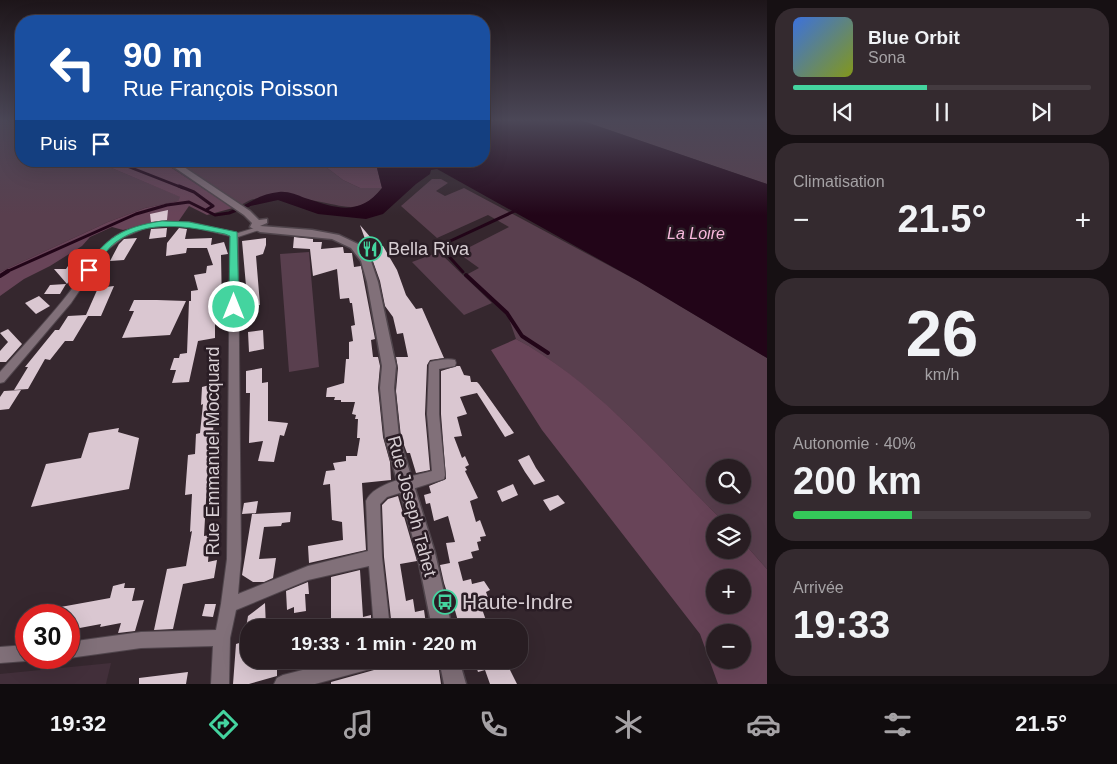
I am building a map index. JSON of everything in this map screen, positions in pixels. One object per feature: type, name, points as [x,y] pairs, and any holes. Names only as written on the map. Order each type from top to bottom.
[{"type":"street","points":[[0,379],[68,301],[104,248],[114,239],[138,228],[162,224],[189,224],[234,234],[241,234],[261,225],[243,210],[178,167]]},
{"type":"street","name":"Rue Joseph Tahet","points":[[261,225],[312,233],[350,242],[363,256],[370,274],[388,360],[387,388],[392,437],[426,553],[440,619]]},
{"type":"street","name":"Rue Emmanuel Mocquard","points":[[220,684],[222,638],[229,604],[234,560],[234,234]]},
{"type":"street","points":[[381,619],[375,558],[373,501],[383,492],[439,475],[433,414],[434,365],[451,363]]},
{"type":"street","points":[[229,604],[328,565],[375,558]]},
{"type":"street","points":[[80,648],[141,640],[222,638]]},
{"type":"street","points":[[0,655],[15,654]]},
{"type":"street","points":[[283,684],[340,669]]},
{"type":"street","points":[[451,669],[455,684]]},
{"type":"shaded area","points":[[0,152],[15,152],[15,167],[109,167],[181,197],[178,201],[145,208],[108,222],[0,272]]},
{"type":"shaded area","points":[[673,152],[767,152],[767,184]]},
{"type":"shaded area","points":[[109,167],[170,167],[233,208],[207,215],[189,206],[178,222],[159,222],[123,230],[112,227],[90,237],[82,246],[50,266],[24,279],[0,296],[0,272],[108,222],[145,208],[178,201],[180,197]]},
{"type":"shaded area","points":[[171,167],[326,167],[343,180],[360,188],[382,188],[367,203],[352,207],[316,201],[259,198],[233,208]]},
{"type":"shaded area","points":[[326,167],[377,167],[382,188],[360,188],[343,180]]},
{"type":"shaded area","points":[[432,179],[441,179],[448,183],[436,191],[445,196],[464,188],[638,281],[767,358],[767,569],[751,551],[751,514],[716,514],[706,504],[751,504],[751,459],[706,459],[706,504],[626,423],[599,399],[545,356],[516,339],[507,313],[466,275],[479,268],[458,253],[509,227],[488,215],[437,238],[401,206]]},
{"type":"shaded area","points":[[309,252],[319,367],[289,372],[280,254]]},
{"type":"shaded area","points":[[439,252],[492,303],[464,315],[412,262]]},
{"type":"shaded area","points":[[516,339],[545,356],[573,376],[626,423],[716,514],[706,514],[706,559],[751,559],[751,551],[767,569],[767,684],[718,684],[713,669],[751,669],[751,624],[706,624],[706,651],[700,634],[542,430],[491,350]]},
{"type":"shaded area","points":[[111,663],[106,684],[0,684],[0,674],[50,669],[80,669],[80,666]]},
{"type":"water","name":"La Loire","points":[[490,152],[673,152],[767,184],[767,358],[638,281],[437,169],[431,170],[430,174],[383,214],[366,219],[318,214],[278,200],[243,206],[265,195],[282,192],[327,205],[346,208],[356,207],[365,203],[382,188],[377,168],[490,167]]},
{"type":"building","points":[[168,210],[167,220],[151,222],[150,214]]},
{"type":"building","points":[[360,225],[377,245],[383,246],[397,270],[406,295],[416,309],[422,308],[444,358],[430,360],[427,365],[425,414],[430,470],[416,473],[410,453],[407,453],[401,437],[396,391],[398,368],[396,357],[408,357],[403,333],[397,334],[393,317],[385,306],[380,281]]},
{"type":"building","points":[[167,228],[166,237],[149,239],[151,229]]},
{"type":"building","points":[[179,228],[187,229],[185,239],[212,238],[211,245],[224,242],[228,254],[221,255],[222,307],[215,308],[215,338],[198,341],[189,382],[172,383],[176,370],[170,370],[174,358],[179,358],[180,354],[187,353],[189,301],[191,301],[191,291],[198,290],[194,275],[206,273],[207,266],[213,265],[207,248],[187,248],[186,253],[166,256],[167,243]]},
{"type":"building","points":[[294,237],[313,239],[313,242],[322,242],[321,249],[343,247],[344,253],[352,253],[354,267],[361,266],[375,339],[371,340],[373,357],[378,357],[380,366],[378,388],[383,437],[390,462],[391,480],[362,483],[366,550],[309,563],[308,546],[343,540],[342,522],[332,520],[330,484],[323,485],[326,471],[335,470],[333,463],[346,461],[346,456],[357,456],[360,438],[357,438],[358,419],[355,419],[356,415],[352,414],[355,402],[341,402],[341,400],[334,400],[335,397],[326,397],[327,388],[344,383],[346,359],[349,359],[349,342],[353,341],[351,326],[355,325],[352,303],[350,303],[349,298],[340,299],[337,269],[313,276],[310,249],[293,248]]},
{"type":"building","points":[[137,238],[124,260],[110,261],[119,244],[124,239]]},
{"type":"building","points":[[266,238],[263,254],[256,256],[260,305],[245,307],[245,297],[247,297],[242,241]]},
{"type":"building","points":[[68,266],[79,266],[67,284],[54,269],[66,269]]},
{"type":"building","points":[[66,284],[60,294],[44,294],[50,285]]},
{"type":"building","points":[[114,286],[101,316],[88,316],[73,341],[65,341],[50,360],[45,359],[28,389],[14,390],[28,367],[25,367],[55,330],[59,330],[68,316],[86,315],[98,288]]},
{"type":"building","points":[[39,296],[50,306],[36,314],[25,303]]},
{"type":"building","points":[[134,300],[186,301],[170,335],[122,338],[134,311],[129,311]]},
{"type":"building","points":[[8,329],[22,344],[6,362],[0,362],[0,351],[8,342],[0,333]]},
{"type":"building","points":[[263,330],[264,349],[249,352],[248,332]]},
{"type":"building","points":[[460,366],[464,375],[470,376],[471,382],[479,384],[514,433],[505,437],[477,393],[460,397],[467,414],[457,417],[462,436],[454,437],[462,458],[465,456],[469,465],[465,467],[467,470],[465,471],[478,498],[470,501],[476,522],[480,520],[486,536],[480,537],[481,541],[477,542],[479,550],[471,552],[473,558],[458,562],[463,581],[471,579],[472,584],[484,581],[490,590],[486,592],[491,606],[482,609],[486,619],[457,619],[452,600],[450,601],[444,583],[440,565],[450,563],[446,543],[455,542],[448,516],[434,521],[430,503],[426,504],[424,495],[431,493],[429,486],[446,479],[441,414],[441,371]]},
{"type":"building","points":[[262,368],[262,383],[268,382],[268,421],[288,423],[284,436],[280,435],[274,462],[258,461],[263,441],[249,443],[250,393],[246,393],[246,371]]},
{"type":"building","points":[[217,383],[213,430],[215,430],[214,465],[208,466],[204,536],[210,535],[208,562],[217,560],[214,578],[183,584],[173,629],[154,630],[167,569],[186,566],[192,531],[190,532],[192,494],[185,495],[188,455],[195,454],[196,434],[200,433],[203,404],[201,405],[202,387]]},
{"type":"building","points":[[21,390],[9,409],[0,410],[0,397],[4,391]]},
{"type":"building","points":[[119,428],[118,432],[139,438],[129,489],[31,507],[46,464],[81,458],[89,433]]},
{"type":"building","points":[[529,455],[545,481],[534,485],[525,472],[518,460]]},
{"type":"building","points":[[513,484],[518,495],[502,502],[497,491]]},
{"type":"building","points":[[558,495],[565,503],[550,511],[543,500]]},
{"type":"building","points":[[398,496],[417,561],[400,564],[406,601],[413,599],[415,612],[424,610],[425,619],[391,619],[384,557],[382,505],[388,499]]},
{"type":"building","points":[[258,501],[256,513],[242,514],[244,503]]},
{"type":"building","points":[[291,512],[290,522],[282,523],[281,526],[264,527],[259,559],[276,558],[273,578],[264,582],[253,582],[242,575],[252,514]]},
{"type":"building","points":[[360,570],[363,617],[371,615],[371,619],[331,619],[331,577]]},
{"type":"building","points":[[308,582],[309,594],[305,594],[306,611],[294,613],[294,607],[287,610],[286,591]]},
{"type":"building","points":[[125,583],[124,588],[135,588],[132,601],[144,600],[135,631],[118,633],[121,623],[80,628],[80,604],[77,604],[110,598],[113,586]]},
{"type":"building","points":[[265,603],[266,619],[248,619],[248,616]]},
{"type":"building","points":[[205,604],[216,604],[213,617],[202,616]]},
{"type":"building","points":[[240,643],[240,669],[277,669],[277,676],[249,684],[233,684],[236,644]]},
{"type":"building","points":[[439,669],[441,684],[331,684],[331,682],[374,670]]},
{"type":"building","points":[[477,669],[510,669],[517,684],[490,684],[485,670],[478,672]]},
{"type":"building","points":[[188,672],[186,684],[139,684],[139,678]]},
{"type":"waterway","points":[[129,167],[183,188]]},
{"type":"waterway","points":[[179,186],[194,192],[213,206],[206,210]]},
{"type":"waterway","points":[[7,271],[136,214],[167,205],[189,202],[215,215],[229,213],[249,205]]},
{"type":"waterway","points":[[446,243],[517,210]]},
{"type":"waterway","points":[[443,246],[444,251],[463,272]]},
{"type":"waterway","points":[[0,276],[7,271]]},
{"type":"waterway","points":[[466,275],[507,313],[522,336],[548,353]]},
{"type":"place","name":"Bella Riva","points":[[370,249]]},
{"type":"place","name":"Haute-Indre","points":[[445,602]]},
{"type":"route","points":[[89,270],[104,248],[114,239],[126,232],[144,226],[177,223],[189,224],[234,234],[234,307]]}]
